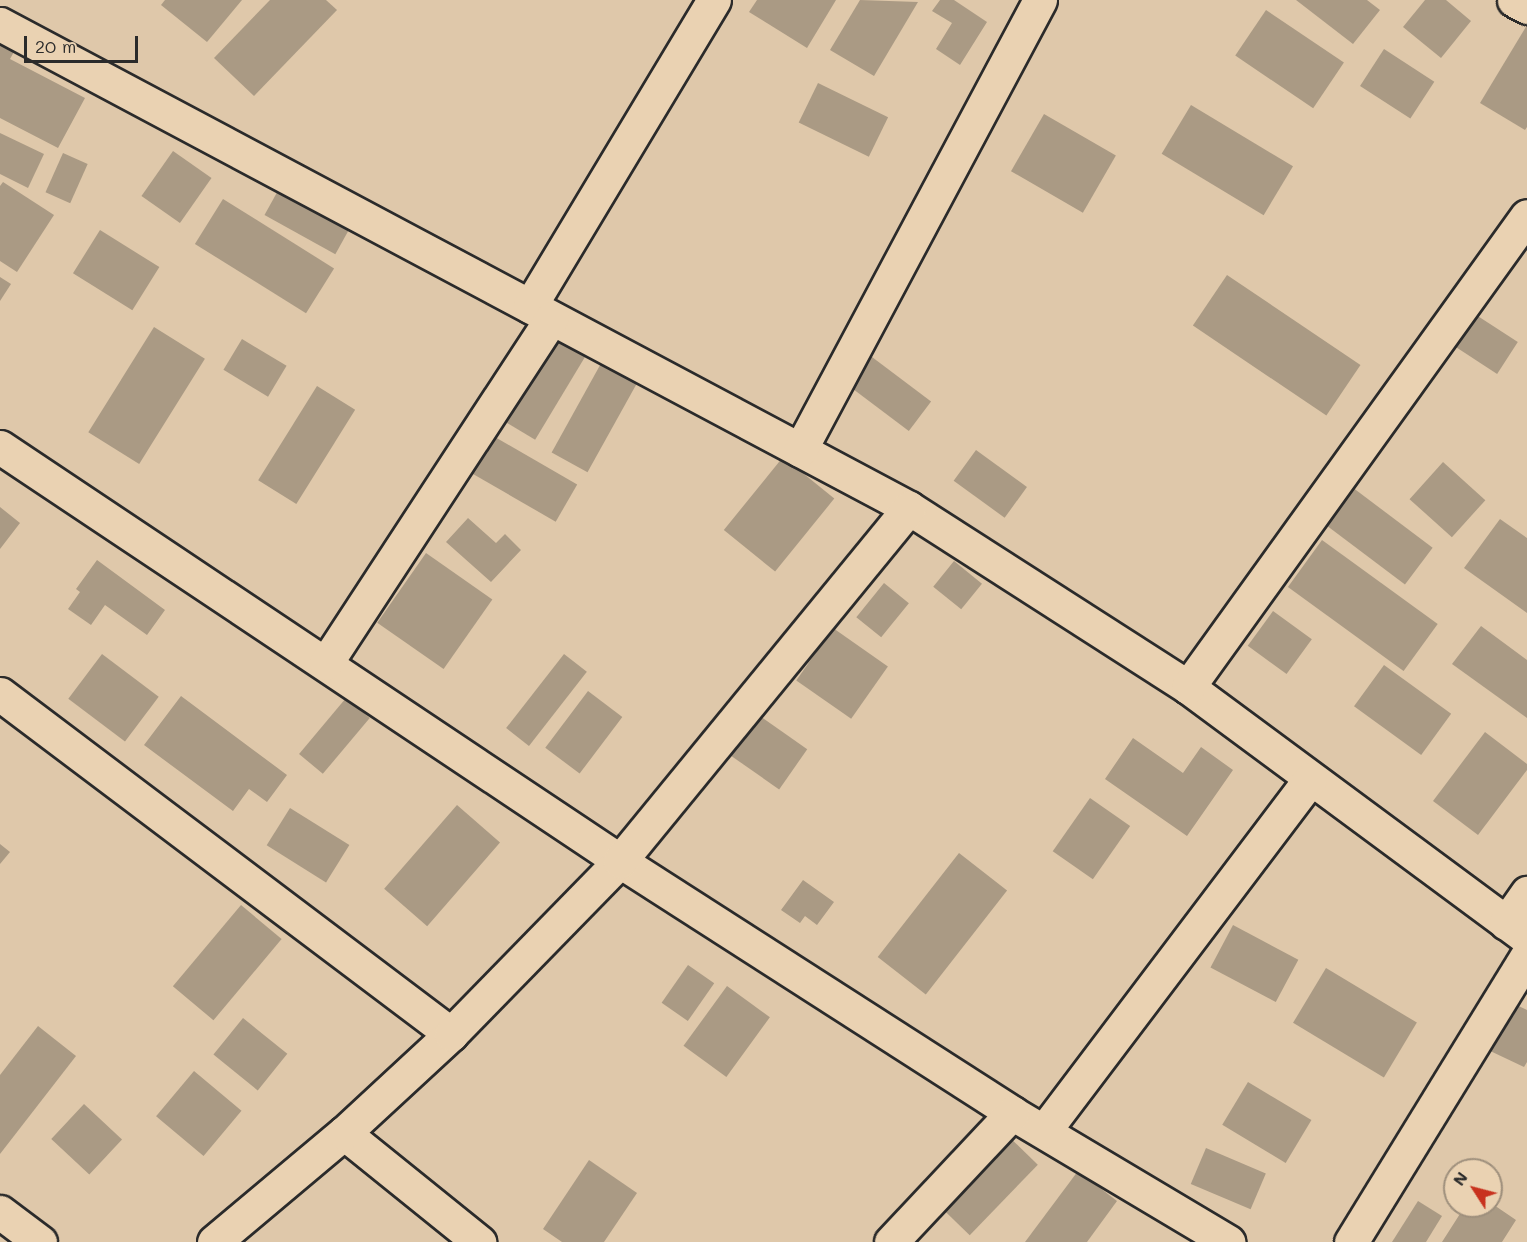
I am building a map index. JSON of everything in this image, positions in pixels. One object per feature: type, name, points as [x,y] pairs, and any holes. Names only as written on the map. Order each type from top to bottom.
[{"type":"street","points":[[326,663],[541,312],[714,0]]},
{"type":"street","points":[[800,450],[1040,0]]},
{"type":"street","points":[[1514,0],[1527,7]]},
{"type":"street","points":[[0,24],[909,508],[1188,687],[1517,931],[1527,893]]},
{"type":"street","points":[[1188,687],[1527,216]]},
{"type":"street","points":[[1,449],[326,663],[620,861],[1012,1113],[1228,1242]]},
{"type":"street","points":[[214,1242],[344,1133],[451,1034],[620,861],[909,508]]},
{"type":"street","points":[[0,694],[451,1034]]},
{"type":"street","points":[[1044,1131],[1310,779]]},
{"type":"street","points":[[1351,1242],[1527,956]]},
{"type":"street","points":[[891,1242],[1012,1113]]},
{"type":"street","points":[[344,1133],[479,1242]]},
{"type":"street","points":[[0,1212],[40,1242]]},
{"type":"building","points":[[165,0],[242,0],[207,42],[161,5]]},
{"type":"building","points":[[270,0],[326,0],[337,10],[254,96],[214,58]]},
{"type":"building","points":[[757,0],[836,0],[807,48],[749,12]]},
{"type":"building","points":[[860,0],[918,2],[874,76],[830,50]]},
{"type":"building","points":[[940,0],[954,0],[987,22],[960,65],[936,49],[952,23],[932,11]]},
{"type":"building","points":[[1296,0],[1367,0],[1380,10],[1353,44]]},
{"type":"building","points":[[1425,0],[1446,0],[1471,21],[1441,58],[1403,27]]},
{"type":"building","points":[[1266,10],[1344,63],[1313,108],[1235,56]]},
{"type":"building","points":[[1527,25],[1527,127],[1525,130],[1480,103]]},
{"type":"building","points":[[0,40],[16,48],[10,59],[85,98],[58,148],[0,118]]},
{"type":"building","points":[[1384,49],[1434,82],[1410,119],[1360,86]]},
{"type":"building","points":[[818,83],[888,117],[869,157],[799,123]]},
{"type":"building","points":[[1191,105],[1293,166],[1264,215],[1162,154]]},
{"type":"building","points":[[1044,114],[1116,156],[1083,213],[1011,171]]},
{"type":"building","points":[[0,133],[44,154],[28,188],[0,174]]},
{"type":"building","points":[[173,151],[212,178],[180,223],[141,196]]},
{"type":"building","points":[[63,153],[88,164],[70,203],[46,192]]},
{"type":"building","points":[[3,182],[54,215],[17,272],[0,261],[0,186]]},
{"type":"building","points":[[280,187],[351,226],[335,254],[264,215]]},
{"type":"building","points":[[223,199],[334,268],[306,313],[195,244]]},
{"type":"building","points":[[100,230],[159,267],[132,310],[73,273]]},
{"type":"building","points":[[1227,275],[1360,365],[1326,416],[1193,326]]},
{"type":"building","points":[[0,277],[11,284],[0,301]]},
{"type":"building","points":[[1470,311],[1518,342],[1497,374],[1449,343]]},
{"type":"building","points":[[154,327],[205,359],[139,464],[88,432]]},
{"type":"building","points":[[551,328],[589,351],[535,440],[497,417]]},
{"type":"building","points":[[242,339],[287,366],[268,397],[223,370]]},
{"type":"building","points":[[864,351],[931,402],[909,431],[842,381]]},
{"type":"building","points":[[604,358],[640,378],[587,472],[552,452]]},
{"type":"building","points":[[317,386],[355,410],[296,504],[258,480]]},
{"type":"building","points":[[488,433],[577,484],[556,522],[466,470]]},
{"type":"building","points":[[976,450],[1027,487],[1005,518],[954,481]]},
{"type":"building","points":[[783,457],[834,499],[775,572],[724,530]]},
{"type":"building","points":[[1443,462],[1485,500],[1452,537],[1410,499]]},
{"type":"building","points":[[1344,481],[1433,548],[1405,585],[1316,518]]},
{"type":"building","points":[[0,507],[20,523],[0,549]]},
{"type":"building","points":[[468,518],[496,543],[505,534],[521,550],[491,582],[446,542]]},
{"type":"building","points":[[1500,519],[1527,538],[1527,613],[1464,568]]},
{"type":"building","points":[[1322,540],[1438,624],[1404,671],[1288,587]]},
{"type":"building","points":[[426,553],[492,599],[444,669],[377,623]]},
{"type":"building","points":[[97,560],[165,610],[147,635],[105,605],[91,625],[68,609],[80,592],[76,589]]},
{"type":"building","points":[[954,561],[982,584],[961,609],[933,587]]},
{"type":"building","points":[[884,583],[909,603],[881,637],[856,617]]},
{"type":"building","points":[[1273,611],[1312,639],[1287,674],[1248,646]]},
{"type":"building","points":[[1481,626],[1527,660],[1527,718],[1452,664]]},
{"type":"building","points":[[833,628],[888,666],[851,719],[796,680]]},
{"type":"building","points":[[102,654],[159,697],[125,741],[68,699]]},
{"type":"building","points":[[564,654],[587,672],[529,746],[506,728]]},
{"type":"building","points":[[1384,665],[1451,714],[1421,755],[1354,706]]},
{"type":"building","points":[[588,691],[622,717],[580,774],[545,748]]},
{"type":"building","points":[[181,696],[287,775],[267,802],[249,789],[233,811],[144,745]]},
{"type":"building","points":[[346,698],[370,718],[323,774],[299,754]]},
{"type":"building","points":[[754,712],[807,749],[779,789],[726,752]]},
{"type":"building","points":[[1485,732],[1527,764],[1527,770],[1478,835],[1433,801]]},
{"type":"building","points":[[1133,738],[1183,773],[1201,747],[1233,770],[1187,836],[1105,779]]},
{"type":"building","points":[[1090,798],[1130,826],[1093,879],[1053,851]]},
{"type":"building","points":[[457,805],[500,842],[427,926],[384,889]]},
{"type":"building","points":[[290,808],[349,845],[326,882],[267,845]]},
{"type":"building","points":[[0,844],[10,852],[0,864]]},
{"type":"building","points":[[959,853],[1007,891],[926,995],[878,957]]},
{"type":"building","points":[[803,880],[834,902],[817,925],[805,916],[800,923],[781,910]]},
{"type":"building","points":[[241,905],[282,939],[213,1020],[173,986]]},
{"type":"building","points":[[1233,925],[1298,960],[1276,1002],[1210,967]]},
{"type":"building","points":[[688,965],[714,983],[688,1021],[662,1003]]},
{"type":"building","points":[[1326,968],[1417,1023],[1384,1077],[1293,1023]]},
{"type":"building","points":[[727,986],[770,1017],[726,1077],[684,1046]]},
{"type":"building","points":[[1510,1002],[1527,1010],[1527,1062],[1524,1067],[1486,1049]]},
{"type":"building","points":[[243,1018],[287,1054],[258,1090],[213,1055]]},
{"type":"building","points":[[38,1026],[76,1056],[0,1154],[0,1075]]},
{"type":"building","points":[[194,1071],[241,1111],[204,1156],[156,1116]]},
{"type":"building","points":[[1248,1082],[1311,1120],[1286,1163],[1222,1125]]},
{"type":"building","points":[[84,1104],[122,1139],[89,1175],[51,1139]]},
{"type":"building","points":[[1004,1132],[1038,1165],[970,1235],[936,1202]]},
{"type":"building","points":[[1206,1148],[1266,1173],[1251,1209],[1191,1184]]},
{"type":"building","points":[[589,1160],[637,1193],[604,1242],[562,1242],[543,1229]]},
{"type":"building","points":[[1078,1171],[1117,1201],[1087,1242],[1025,1242]]},
{"type":"building","points":[[1418,1201],[1442,1216],[1426,1242],[1392,1242]]},
{"type":"building","points":[[1503,1211],[1516,1220],[1502,1242],[1442,1242],[1457,1218],[1503,1218]]}]
